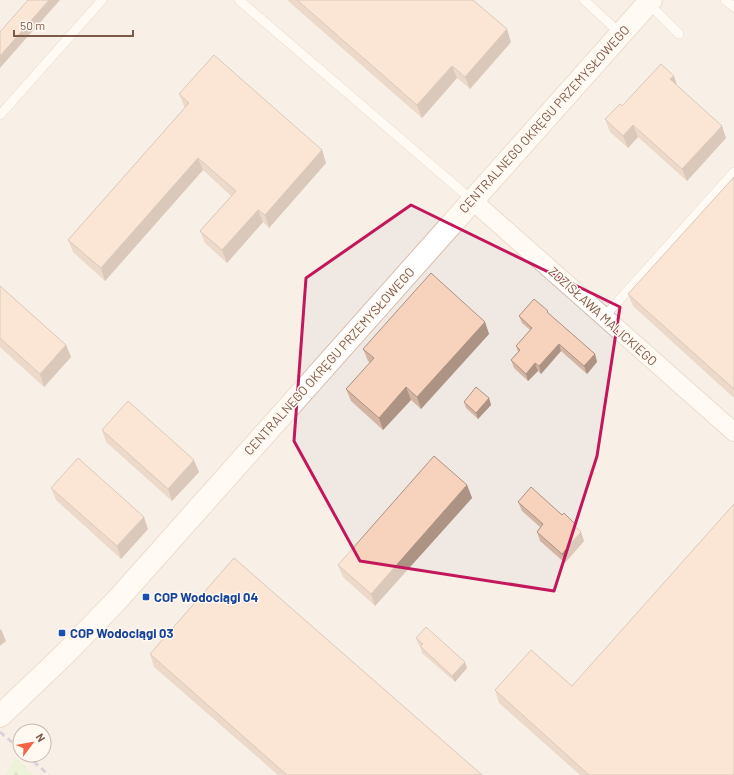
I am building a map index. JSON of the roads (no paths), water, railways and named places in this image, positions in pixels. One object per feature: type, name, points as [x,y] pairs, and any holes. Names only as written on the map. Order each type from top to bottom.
[{"type":"street","name":"CENTRALNEGO OKRĘGU PRZEMYSŁOWEGO","points":[[0,716],[65,654],[118,599],[621,34],[647,1]]},
{"type":"street","name":"ZDZISŁAWA MALICKIEGO","points":[[472,200],[734,432]]},
{"type":"lane","points":[[0,115],[102,0]]},
{"type":"lane","points":[[239,0],[472,200]]},
{"type":"lane","points":[[584,0],[621,34]]},
{"type":"lane","points":[[725,0],[734,8]]},
{"type":"lane","points":[[647,1],[678,34]]},
{"type":"lane","points":[[604,317],[734,172]]},
{"type":"railway","points":[[0,732],[12,742]]},
{"type":"railway","points":[[35,763],[49,775]]},
{"type":"place","name":"COP Wodociągi 04","points":[[146,597]]},
{"type":"place","name":"COP Wodociągi 03","points":[[62,633]]}]
